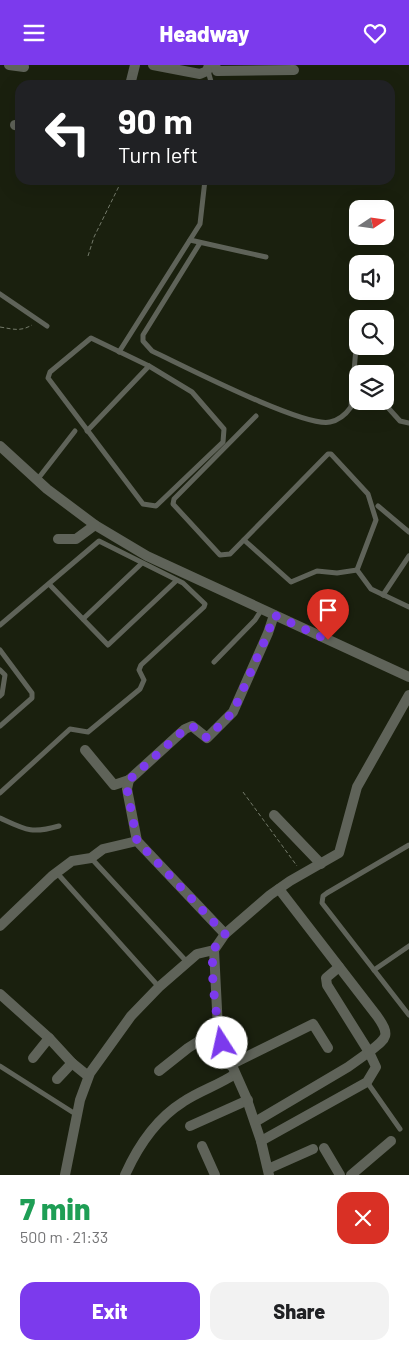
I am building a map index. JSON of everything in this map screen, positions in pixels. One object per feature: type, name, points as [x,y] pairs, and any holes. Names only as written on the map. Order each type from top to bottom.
[{"type":"street","points":[[9,65],[24,67]]},
{"type":"street","points":[[131,80],[135,65]]},
{"type":"street","points":[[152,65],[200,74],[211,67],[217,71],[294,70]]},
{"type":"street","points":[[0,446],[37,480],[95,525],[147,556],[409,677]]},
{"type":"street","points":[[0,461],[10,456]]},
{"type":"street","points":[[58,539],[76,539],[95,525]]},
{"type":"street","points":[[85,750],[114,785],[129,780],[185,729],[192,726],[207,738],[233,712],[274,615]]},
{"type":"street","points":[[340,1175],[318,1148],[268,1172],[261,1141],[248,1101],[230,1065],[218,1029],[214,950],[225,934],[279,889],[339,853],[357,787],[409,695]]},
{"type":"street","points":[[129,780],[127,789],[137,841],[225,934]]},
{"type":"street","points":[[274,815],[322,864]]},
{"type":"street","points":[[1,924],[56,873],[72,861],[91,857],[103,849],[137,841]]},
{"type":"street","points":[[255,1122],[348,1067],[385,1039],[387,1032],[279,889]]},
{"type":"street","points":[[65,1175],[77,1115],[88,1076],[132,1017],[159,987],[187,962],[204,951],[214,950]]},
{"type":"street","points":[[261,1141],[367,1082],[376,1067],[369,1052],[328,985],[326,977],[339,967]]},
{"type":"street","points":[[0,994],[88,1076]]},
{"type":"street","points":[[230,1065],[314,1024],[328,1048]]},
{"type":"street","points":[[159,1071],[188,1048],[218,1029]]},
{"type":"street","points":[[33,1058],[49,1038]]},
{"type":"street","points":[[57,1079],[72,1063]]},
{"type":"street","points":[[125,1175],[146,1138],[167,1114],[183,1102],[235,1075]]},
{"type":"street","points":[[190,1126],[248,1101]]},
{"type":"street","points":[[351,1175],[391,1141]]},
{"type":"street","points":[[202,1146],[215,1175]]},
{"type":"lane","points":[[211,67],[212,80]]},
{"type":"lane","points":[[119,352],[200,224],[204,185]]},
{"type":"lane","points":[[190,240],[266,257]]},
{"type":"lane","points":[[200,243],[143,335],[143,341],[152,351],[232,390],[307,419],[331,422],[345,415],[351,407],[355,355]]},
{"type":"lane","points":[[0,294],[47,326]]},
{"type":"lane","points":[[91,338],[149,366],[192,392],[224,429],[223,442],[156,506],[143,504],[48,378],[50,372],[91,338]]},
{"type":"lane","points":[[87,431],[149,366]]},
{"type":"lane","points":[[390,410],[400,421],[409,423]]},
{"type":"lane","points":[[256,416],[174,499],[173,504],[220,555],[230,554],[328,454],[331,454],[368,494],[376,521],[357,570]]},
{"type":"lane","points":[[37,480],[75,431]]},
{"type":"lane","points":[[378,506],[409,532]]},
{"type":"lane","points":[[244,540],[291,582],[317,571],[337,573],[357,570]]},
{"type":"lane","points":[[0,625],[99,541],[141,564],[184,583],[205,604],[142,665],[139,670],[144,679],[140,689],[88,732],[70,729],[0,793]]},
{"type":"lane","points":[[383,595],[409,556]]},
{"type":"lane","points":[[83,619],[141,564]]},
{"type":"lane","points":[[357,570],[371,589],[409,607]]},
{"type":"lane","points":[[49,584],[108,645],[176,581]]},
{"type":"lane","points":[[214,662],[255,620],[262,609]]},
{"type":"lane","points":[[0,650],[32,693],[32,698],[0,726]]},
{"type":"lane","points":[[0,670],[5,675],[0,696]]},
{"type":"lane","points":[[0,818],[28,831],[39,832],[59,826]]},
{"type":"lane","points":[[409,845],[323,896],[322,903],[409,1015]]},
{"type":"lane","points":[[91,857],[187,962]]},
{"type":"lane","points":[[56,873],[159,987]]},
{"type":"lane","points":[[374,969],[409,946]]},
{"type":"lane","points":[[0,1066],[77,1115]]},
{"type":"lane","points":[[367,1082],[400,1129]]},
{"type":"path","points":[[88,256],[94,237],[120,185]]},
{"type":"path","points":[[0,327],[14,331],[24,330],[38,320]]},
{"type":"path","points":[[243,792],[304,873]]},
{"type":"route","points":[[222,1043],[218,1029],[213,962],[216,945],[225,934],[137,841],[127,789],[129,780],[161,753],[185,729],[192,726],[207,738],[233,712],[245,689],[274,615],[328,640]]}]
